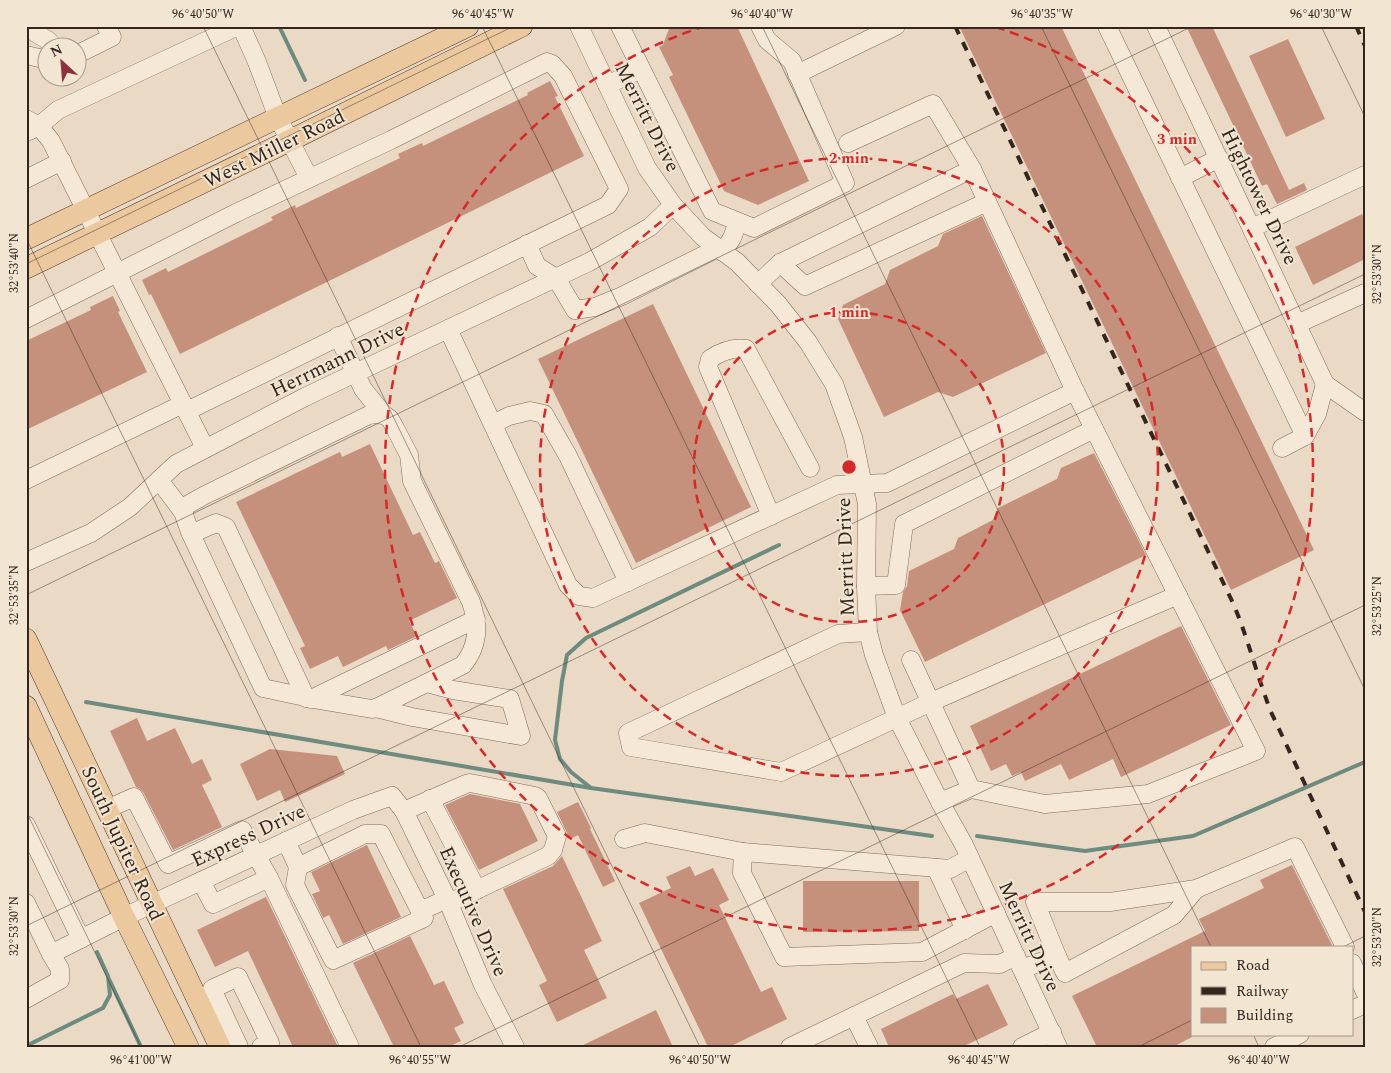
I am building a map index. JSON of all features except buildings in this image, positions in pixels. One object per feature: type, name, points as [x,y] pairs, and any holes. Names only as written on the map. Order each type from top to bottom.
[{"type":"main road","name":"West Miller Road","points":[[26,239],[468,26]]},
{"type":"main road","name":"West Miller Road","points":[[26,268],[290,141],[522,26]]},
{"type":"main road","name":"South Jupiter Road","points":[[26,640],[151,904],[218,1022],[220,1047]]},
{"type":"main road","name":"South Jupiter Road","points":[[26,706],[124,917],[188,1047]]},
{"type":"street","points":[[37,26],[49,35]]},
{"type":"street","points":[[88,49],[112,38],[106,26]]},
{"type":"street","points":[[205,448],[62,161],[51,141],[31,126],[58,110],[240,26],[258,62],[278,118],[309,178]]},
{"type":"street","name":"Merritt Drive","points":[[579,26],[647,168],[673,205],[703,237],[737,262],[778,304],[808,342],[834,384],[853,437],[868,504],[866,586],[868,632],[874,654],[897,718],[970,858],[1055,1040]]},
{"type":"street","points":[[620,26],[712,212],[754,228],[845,183],[792,61],[767,40],[760,26]]},
{"type":"street","points":[[798,74],[896,26]]},
{"type":"street","points":[[1106,26],[1305,436]]},
{"type":"street","name":"Hightower Drive","points":[[1156,26],[1325,384]]},
{"type":"street","points":[[26,27],[49,35]]},
{"type":"street","points":[[26,319],[236,213],[391,140],[547,62],[552,64],[563,76],[619,189],[608,205],[338,336],[26,480]]},
{"type":"street","points":[[607,85],[641,69]]},
{"type":"street","points":[[848,143],[933,104],[972,169],[1075,391],[1256,751],[1148,794],[1045,804],[971,789],[940,802]]},
{"type":"street","points":[[1180,178],[1219,158]]},
{"type":"street","points":[[26,179],[62,161]]},
{"type":"street","points":[[758,284],[780,263],[972,169]]},
{"type":"street","points":[[1252,228],[1365,175]]},
{"type":"street","points":[[780,263],[805,286],[988,202]]},
{"type":"street","name":"Herrmann Drive","points":[[26,562],[91,533],[130,507],[176,464],[305,397],[589,262],[650,226],[673,205]]},
{"type":"street","points":[[527,244],[537,266],[556,278],[575,310],[595,307],[622,296],[720,250],[732,238],[738,222]]},
{"type":"street","points":[[1297,324],[1365,293]]},
{"type":"street","points":[[448,329],[568,585],[579,596],[593,598],[837,485],[886,483],[1075,391]]},
{"type":"street","points":[[159,480],[183,512],[191,534],[263,688],[372,709],[463,666],[471,656],[476,633],[476,619],[471,602],[412,481],[409,455],[390,419],[363,389],[338,336]]},
{"type":"street","points":[[771,516],[708,367],[710,358],[736,348],[746,349],[810,468]]},
{"type":"street","points":[[1282,448],[1305,436],[1317,414],[1325,384],[1365,412]]},
{"type":"street","points":[[493,424],[509,416],[530,411],[544,414],[568,456],[628,582]]},
{"type":"street","points":[[183,512],[187,505],[205,495],[369,415],[384,414]]},
{"type":"street","points":[[866,586],[896,585],[904,524],[1094,429]]},
{"type":"street","points":[[191,534],[216,522],[226,527],[309,698]]},
{"type":"street","points":[[868,632],[838,634],[628,733],[632,747],[781,772],[931,702],[1178,595]]},
{"type":"street","points":[[309,698],[476,619]]},
{"type":"street","points":[[911,660],[971,789]]},
{"type":"street","points":[[376,708],[412,717],[521,736],[510,699],[453,690],[427,683]]},
{"type":"street","points":[[404,811],[470,784],[535,796],[538,798],[557,836],[553,850],[548,856],[477,890],[420,911]]},
{"type":"street","name":"Express Drive","points":[[51,954],[201,880],[353,810],[392,796]]},
{"type":"street","name":"Executive Drive","points":[[392,796],[404,811],[448,901],[512,1046]]},
{"type":"street","points":[[107,809],[134,797],[168,864],[242,830],[269,878],[350,1047]]},
{"type":"street","points":[[430,799],[477,890]]},
{"type":"street","points":[[353,810],[365,834]]},
{"type":"street","points":[[26,825],[80,939]]},
{"type":"street","points":[[624,839],[645,833],[743,852],[950,869],[970,858]]},
{"type":"street","points":[[286,841],[298,867],[295,885],[333,960],[424,918],[381,834],[365,834],[298,867]]},
{"type":"street","points":[[1196,889],[1174,915],[1065,973],[1035,902],[1110,902],[1196,889],[1296,847],[1345,946]]},
{"type":"street","points":[[743,852],[742,873],[784,957],[922,952],[996,913]]},
{"type":"street","points":[[936,868],[965,930]]},
{"type":"street","points":[[201,880],[214,904],[269,878]]},
{"type":"street","points":[[26,903],[60,968],[60,980],[26,998]]},
{"type":"street","points":[[790,1047],[964,963],[1019,963],[1058,956]]},
{"type":"street","points":[[1354,967],[1365,992]]},
{"type":"street","points":[[239,1047],[218,1022],[212,989],[238,978],[270,1043],[261,1047]]},
{"type":"street","points":[[854,1016],[869,1047]]},
{"type":"street","points":[[1274,1047],[1296,1036]]},
{"type":"street","points":[[1022,1047],[1055,1040]]},
{"type":"waterway","points":[[279,26],[305,80]]},
{"type":"waterway","points":[[591,788],[571,772],[560,759],[555,740],[567,655],[586,638],[779,545]]},
{"type":"waterway","points":[[86,702],[591,788],[932,836]]},
{"type":"waterway","points":[[977,836],[1085,851],[1193,836],[1365,762]]},
{"type":"waterway","points":[[26,1046],[103,1008],[110,995],[108,976],[97,952]]},
{"type":"waterway","points":[[109,979],[141,1047]]},
{"type":"railway","points":[[955,26],[1233,603],[1271,712],[1365,912]]},
{"type":"railway","points":[[1356,26],[1365,46]]}]
